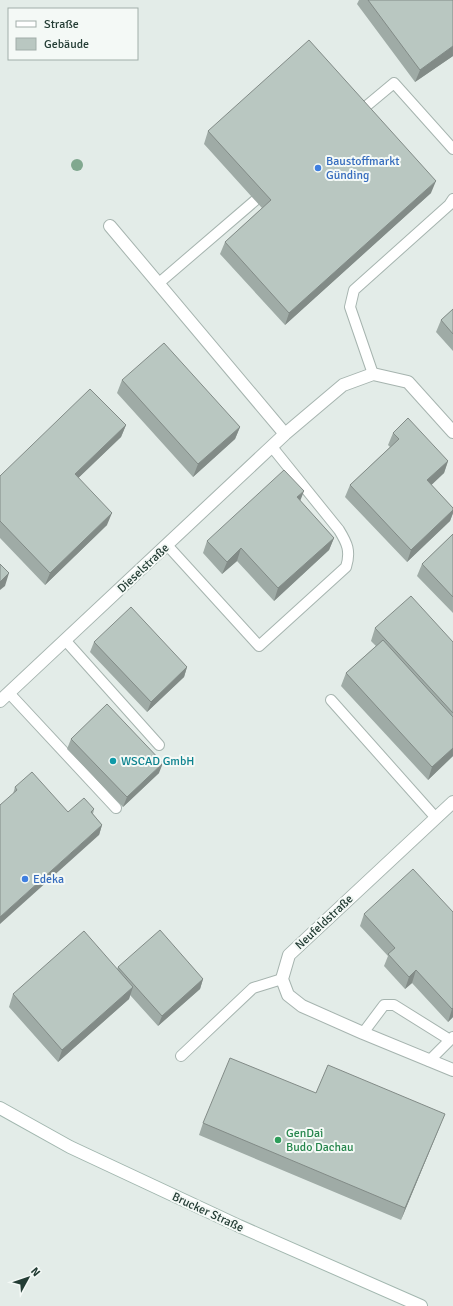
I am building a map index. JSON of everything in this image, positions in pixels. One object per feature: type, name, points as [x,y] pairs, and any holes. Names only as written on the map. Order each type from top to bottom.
[{"type":"street","points":[[110,226],[285,434]]},
{"type":"street","points":[[373,374],[408,382],[453,432]]},
{"type":"street","name":"Dieselstraße","points":[[0,701],[285,434],[343,385],[373,374]]},
{"type":"street","name":"Neufeldstraße","points":[[282,979],[289,955],[453,802]]},
{"type":"street","points":[[282,979],[288,994],[302,1006],[453,1070]]},
{"type":"street","name":"Brucker Straße","points":[[0,1108],[70,1147],[218,1216],[421,1306]]},
{"type":"lane","points":[[352,119],[394,83],[453,149]]},
{"type":"lane","points":[[159,283],[273,185]]},
{"type":"lane","points":[[373,374],[350,307],[354,290],[449,205],[453,199]]},
{"type":"lane","points":[[167,545],[259,646],[346,567],[349,556],[346,542],[339,530],[272,447]]},
{"type":"lane","points":[[65,640],[158,745]]},
{"type":"lane","points":[[9,692],[116,808]]},
{"type":"lane","points":[[331,700],[436,818]]},
{"type":"lane","points":[[181,1056],[253,988],[282,979]]},
{"type":"lane","points":[[363,1033],[384,1005],[394,1005],[451,1039],[429,1061]]},
{"type":"building","points":[[368,0],[453,0],[453,46],[420,70]]},
{"type":"building","name":"Baustoffmarkt Günding","points":[[309,40],[436,181],[289,313],[225,242],[271,200],[208,131]]},
{"type":"building","points":[[453,309],[453,334],[441,320]]},
{"type":"building","points":[[164,343],[240,427],[198,464],[122,380]]},
{"type":"building","points":[[90,389],[126,425],[75,474],[112,513],[50,573],[0,521],[0,476]]},
{"type":"building","points":[[408,418],[448,461],[427,480],[453,508],[453,510],[411,550],[350,485],[399,439],[393,433]]},
{"type":"building","points":[[284,470],[304,491],[297,497],[334,538],[278,588],[241,548],[227,562],[207,541]]},
{"type":"building","points":[[453,534],[453,597],[422,564]]},
{"type":"building","points":[[0,564],[9,573],[0,582]]},
{"type":"building","points":[[411,596],[453,642],[453,713],[375,628]]},
{"type":"building","points":[[131,607],[187,667],[151,702],[94,642]]},
{"type":"building","points":[[383,640],[453,717],[453,748],[432,767],[346,673]]},
{"type":"building","name":"WSCAD GmbH","points":[[107,704],[163,763],[127,797],[71,739]]},
{"type":"building","name":"Edeka","points":[[32,772],[68,812],[84,798],[94,809],[91,812],[102,825],[0,917],[0,805],[17,790],[15,787]]},
{"type":"building","points":[[413,869],[453,912],[452,1009],[416,970],[409,977],[388,954],[395,948],[364,914]]},
{"type":"building","points":[[160,930],[203,979],[162,1016],[118,967]]},
{"type":"building","points":[[84,931],[133,987],[62,1050],[13,994]]},
{"type":"building","points":[[230,1058],[316,1093],[328,1065],[445,1114],[405,1208],[203,1123]]},
{"type":"place","name":"Baustoffmarkt Günding","points":[[318,168]]},
{"type":"place","name":"WSCAD GmbH","points":[[113,761]]},
{"type":"place","name":"Edeka","points":[[25,879]]},
{"type":"place","name":"GenDai Budo Dachau","points":[[278,1140]]}]
